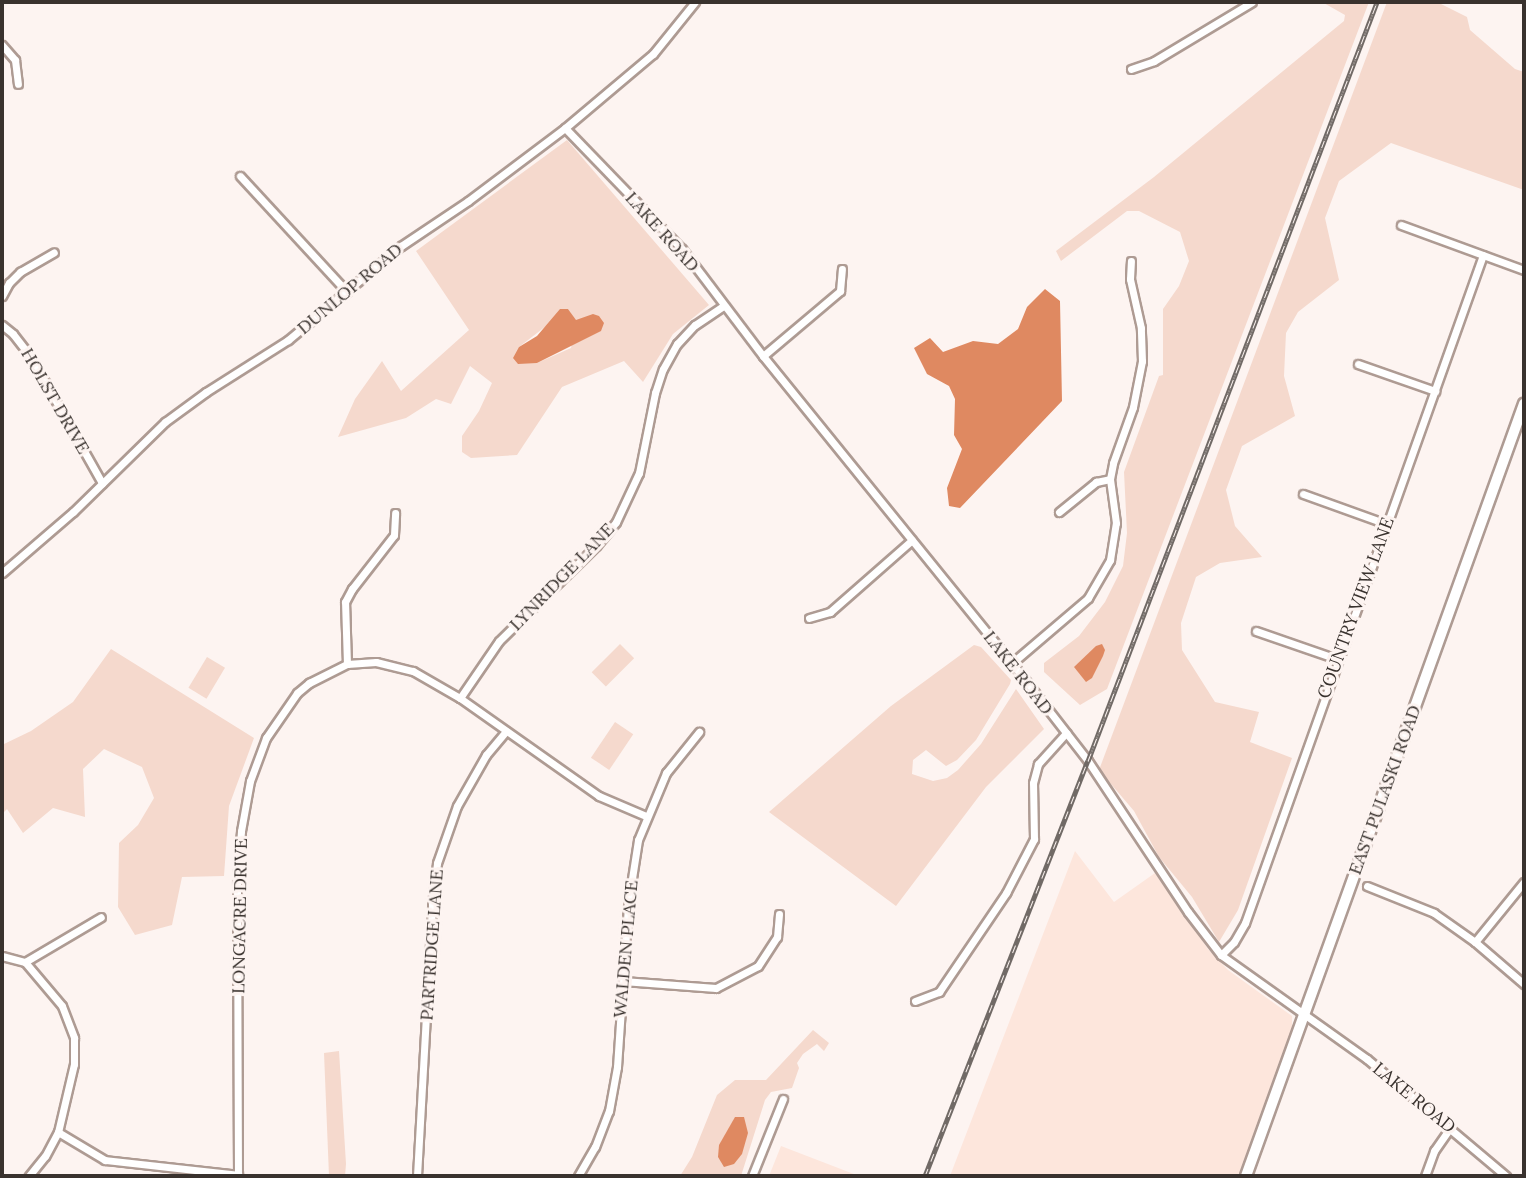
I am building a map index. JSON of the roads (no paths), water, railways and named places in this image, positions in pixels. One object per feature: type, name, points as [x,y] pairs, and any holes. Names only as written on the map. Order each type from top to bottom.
[{"type":"main road","name":"EAST PULASKI ROAD","points":[[1246,1176],[1524,404]]},
{"type":"street","name":"DUNLOP ROAD","points":[[2,573],[40,542],[166,422],[206,392],[288,340],[401,246],[468,201],[565,128],[653,54],[695,2]]},
{"type":"street","points":[[1131,69],[1154,61],[1252,2]]},
{"type":"street","points":[[2,45],[15,60],[18,84]]},
{"type":"street","name":"LAKE ROAD","points":[[565,128],[682,249],[762,356],[1012,663],[1066,733],[1221,955],[1367,1059],[1506,1176]]},
{"type":"street","points":[[240,176],[347,292]]},
{"type":"street","points":[[1401,225],[1524,270]]},
{"type":"street","points":[[2,296],[9,283],[20,272],[54,252]]},
{"type":"street","name":"COUNTRY VIEW LANE","points":[[1221,955],[1234,942],[1245,923],[1483,256]]},
{"type":"street","points":[[1012,663],[1070,616],[1100,583],[1110,561],[1116,523],[1110,479],[1140,378],[1141,328],[1130,279],[1132,261]]},
{"type":"street","points":[[762,356],[840,291],[842,269]]},
{"type":"street","name":"LYNRIDGE LANE","points":[[460,698],[499,641],[596,547],[616,522],[639,473],[655,393],[663,369],[677,344],[695,325],[723,306]]},
{"type":"street","name":"HOLST DRIVE","points":[[2,325],[13,334],[31,357],[102,483]]},
{"type":"street","points":[[1358,364],[1435,391]]},
{"type":"street","points":[[1059,512],[1096,482],[1110,479]]},
{"type":"street","points":[[1303,494],[1387,524]]},
{"type":"street","points":[[347,664],[343,615],[345,602],[394,535],[395,513]]},
{"type":"street","points":[[809,618],[830,612],[912,540]]},
{"type":"street","points":[[1256,631],[1337,659]]},
{"type":"street","name":"LONGACRE DRIVE","points":[[238,1176],[237,881],[245,803],[265,738],[285,706],[309,683],[347,664],[395,665],[436,682],[599,796],[646,816]]},
{"type":"street","name":"PARTRIDGE LANE","points":[[416,1176],[432,904],[437,863],[457,806],[486,755],[506,731]]},
{"type":"street","name":"WALDEN PLACE","points":[[578,1176],[596,1147],[610,1111],[617,1067],[634,860],[646,816],[666,773],[699,732]]},
{"type":"street","points":[[915,1001],[939,992],[1022,865],[1034,839],[1033,783],[1038,764],[1066,733]]},
{"type":"street","points":[[1475,942],[1524,882]]},
{"type":"street","points":[[1367,886],[1434,913],[1475,942],[1524,984]]},
{"type":"street","points":[[623,981],[716,988],[758,966],[777,937],[779,914]]},
{"type":"street","points":[[25,962],[101,918]]},
{"type":"street","points":[[2,956],[25,962],[62,1006],[74,1038],[74,1064],[58,1132],[45,1156],[29,1176]]},
{"type":"street","points":[[752,1176],[783,1098]]},
{"type":"street","points":[[1425,1176],[1434,1151],[1450,1128]]},
{"type":"street","points":[[58,1132],[105,1160],[238,1176]]},
{"type":"railway","points":[[925,1176],[1088,761],[1377,2]]}]
